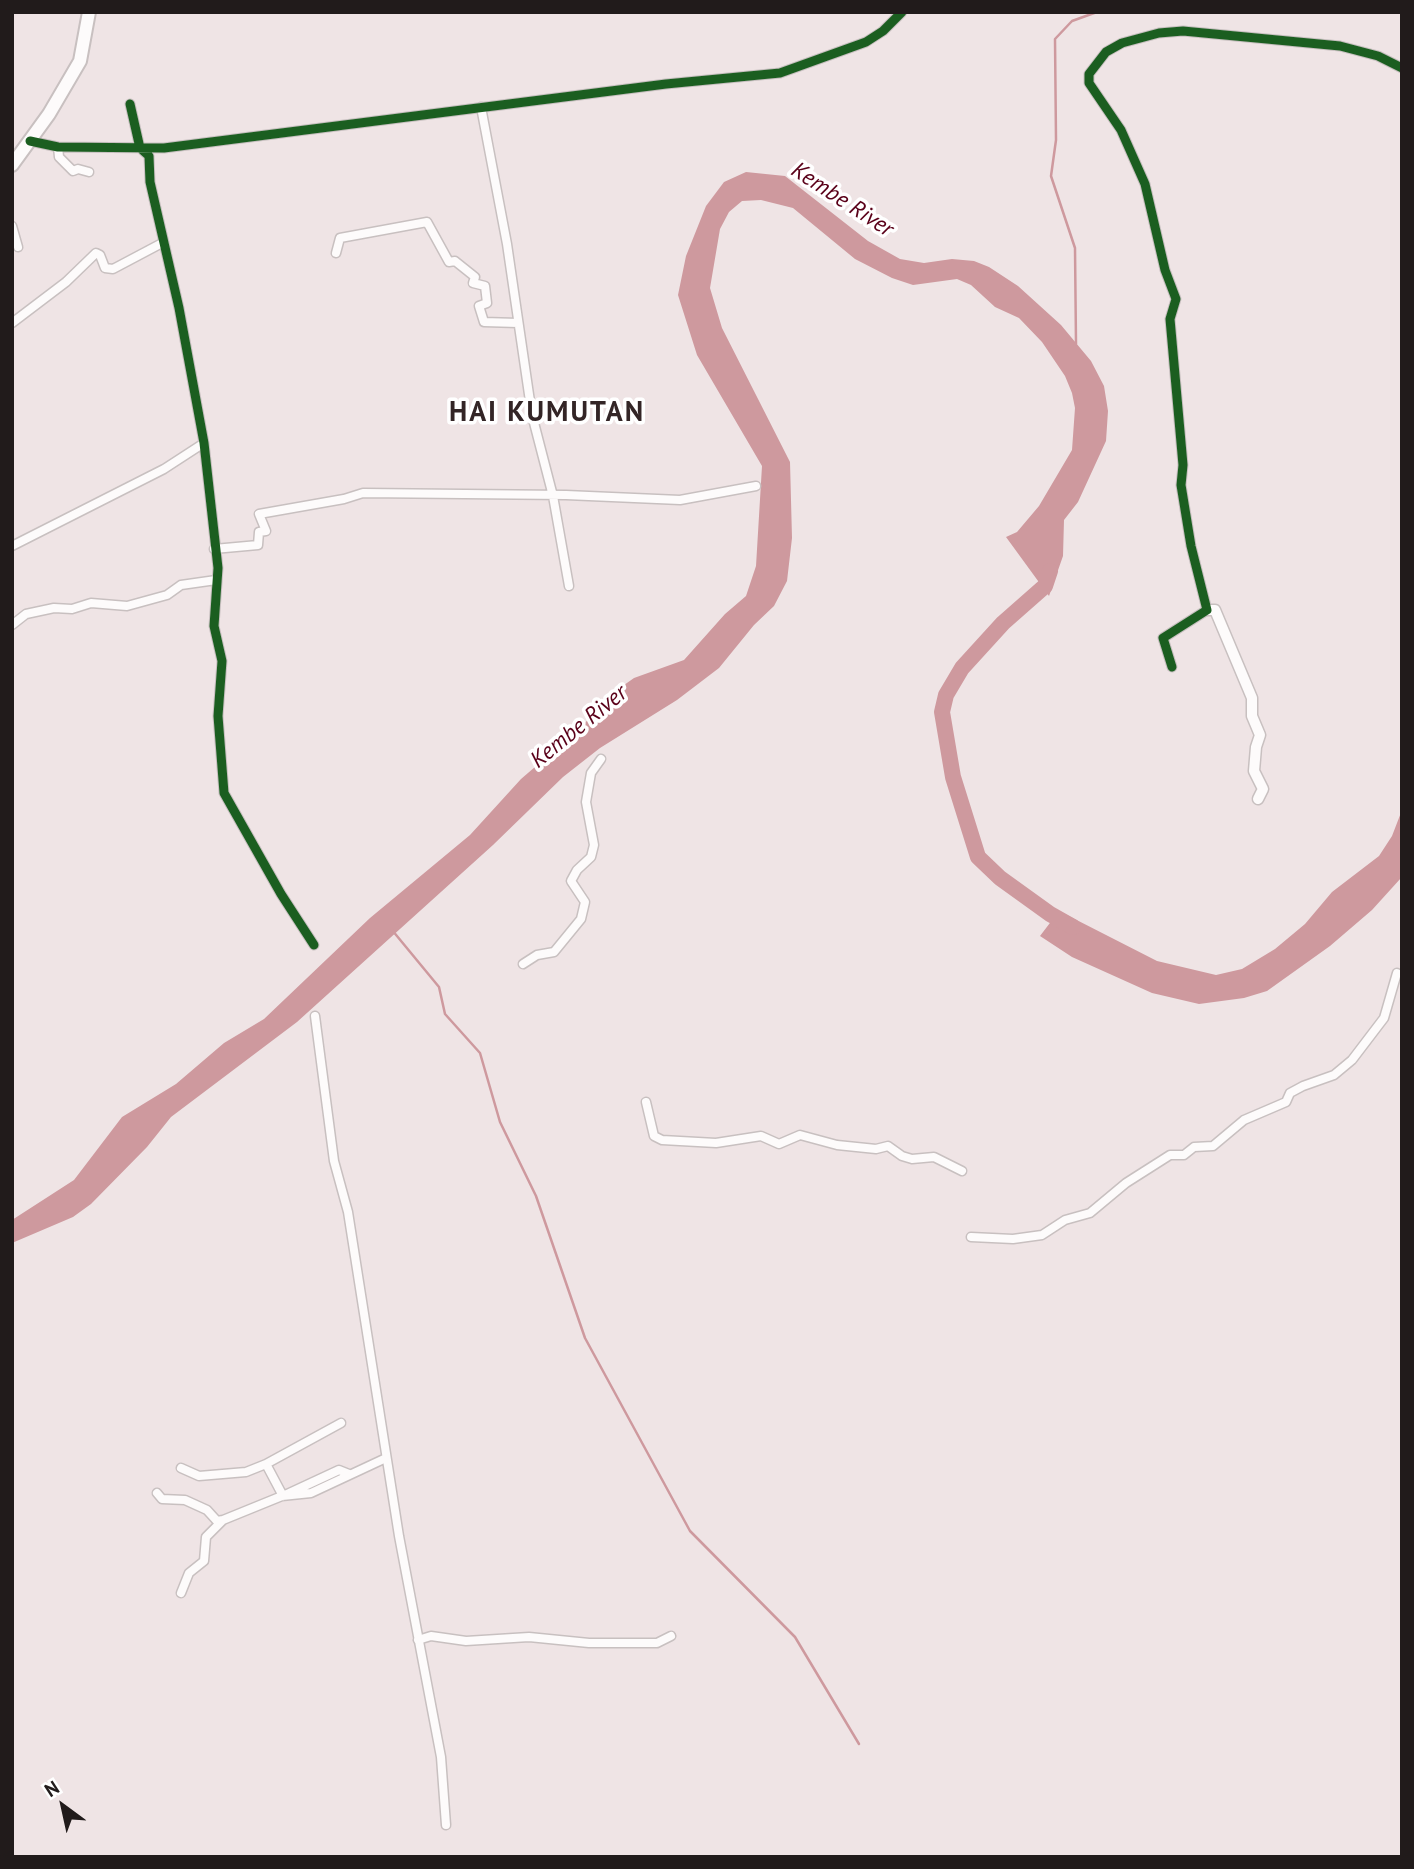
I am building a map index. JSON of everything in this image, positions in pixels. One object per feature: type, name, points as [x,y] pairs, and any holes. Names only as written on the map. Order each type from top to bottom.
[{"type":"main road","points":[[12,165],[80,61],[89,12]]},
{"type":"street","points":[[30,141],[58,146],[164,148],[481,107],[779,73],[866,42],[883,32],[902,12]]},
{"type":"street","points":[[1207,610],[1191,546],[1181,485],[1182,465],[1170,319],[1176,299],[1165,270],[1145,184],[1121,130],[1089,83],[1089,74],[1106,52],[1122,43],[1159,33],[1183,31],[1340,46],[1378,56],[1402,68]]},
{"type":"street","points":[[130,104],[140,148],[149,156],[150,181],[204,443],[218,568],[214,626],[222,661],[218,727],[224,793],[281,894],[314,945]]},
{"type":"street","points":[[481,107],[519,323],[532,415],[553,496],[569,586]]},
{"type":"street","points":[[58,146],[59,157],[73,171],[78,169],[89,172]]},
{"type":"street","points":[[336,253],[340,238],[427,222],[449,262],[455,261],[475,277],[473,283],[485,286],[486,303],[479,306],[484,322],[519,323]]},
{"type":"street","points":[[12,226],[18,247]]},
{"type":"street","points":[[12,323],[66,282],[96,253],[100,255],[105,268],[113,269],[164,242]]},
{"type":"street","points":[[12,546],[164,469],[204,443]]},
{"type":"street","points":[[214,549],[258,545],[259,532],[266,531],[259,514],[344,499],[363,493],[680,500],[755,486]]},
{"type":"street","points":[[12,625],[26,614],[54,608],[72,609],[91,603],[127,607],[167,595],[181,585],[216,580]]},
{"type":"street","points":[[1172,667],[1163,638],[1207,610],[1215,610],[1252,698],[1252,716],[1260,735],[1254,771],[1263,789],[1258,799]]},
{"type":"street","points":[[523,964],[537,955],[554,952],[581,919],[585,902],[571,881],[577,870],[591,857],[594,845],[586,802],[591,773],[601,759]]},
{"type":"street","points":[[971,1237],[1013,1239],[1042,1235],[1065,1220],[1090,1213],[1126,1183],[1170,1155],[1184,1155],[1194,1147],[1213,1146],[1244,1120],[1286,1102],[1290,1093],[1334,1075],[1352,1060],[1384,1018],[1397,973]]},
{"type":"street","points":[[315,1016],[334,1161],[348,1212],[386,1458],[441,1757],[446,1825]]},
{"type":"street","points":[[646,1102],[654,1136],[662,1140],[716,1143],[761,1136],[779,1144],[800,1135],[836,1146],[876,1149],[888,1146],[902,1156],[912,1159],[934,1157],[962,1171]]},
{"type":"street","points":[[181,1468],[198,1476],[246,1472],[341,1423]]},
{"type":"street","points":[[157,1493],[162,1499],[185,1500],[207,1510],[217,1521],[283,1496],[312,1493],[386,1458]]},
{"type":"street","points":[[266,1464],[283,1496]]},
{"type":"street","points":[[181,1593],[189,1573],[204,1561],[206,1537],[223,1520]]},
{"type":"street","points":[[418,1640],[431,1636],[466,1642],[529,1637],[589,1643],[657,1643],[671,1636]]},
{"type":"shaded area","points":[[746,172],[785,176],[868,241],[900,259],[924,263],[952,259],[974,261],[989,267],[1018,286],[1061,325],[1091,361],[1104,386],[1108,411],[1106,441],[1078,502],[1064,520],[1063,556],[1049,596],[1006,537],[1017,532],[1039,506],[1072,450],[1075,408],[1072,393],[1065,376],[1042,342],[1019,318],[995,307],[971,285],[957,279],[913,285],[892,278],[855,259],[793,208],[761,200],[742,201],[729,212],[720,229],[710,288],[722,328],[790,462],[792,538],[787,581],[774,606],[754,625],[719,668],[677,700],[600,748],[563,777],[493,845],[297,1022],[171,1117],[147,1147],[91,1204],[73,1217],[12,1243],[12,1220],[74,1180],[122,1117],[176,1084],[224,1043],[264,1019],[370,918],[470,835],[521,779],[578,730],[617,690],[634,678],[684,660],[725,614],[746,596],[756,566],[762,466],[697,355],[678,295],[686,256],[706,206],[724,182]]},
{"type":"shaded area","points":[[1402,810],[1401,878],[1372,910],[1330,946],[1267,991],[1244,998],[1199,1004],[1152,993],[1072,957],[1040,936],[1059,911],[1157,961],[1216,975],[1242,969],[1275,949],[1305,924],[1332,892],[1379,856],[1392,836]]},
{"type":"waterway","points":[[1076,344],[1075,248],[1051,176],[1056,140],[1055,39],[1072,21],[1097,12]]},
{"type":"waterway","name":"Kembe River","points":[[1050,571],[1045,586],[1003,623],[962,668],[946,695],[942,712],[953,777],[978,857],[1000,878],[1073,927]]},
{"type":"waterway","points":[[392,930],[439,987],[445,1014],[480,1053],[500,1122],[536,1196],[585,1338],[690,1531],[795,1637],[859,1744]]},
{"type":"cycle path","points":[[30,141],[58,147],[164,148],[666,84],[780,73],[866,42],[883,31],[902,12]]},
{"type":"cycle path","points":[[1172,667],[1163,638],[1207,610],[1191,546],[1181,485],[1183,465],[1170,319],[1176,299],[1165,270],[1145,184],[1121,130],[1089,83],[1089,74],[1106,52],[1122,43],[1159,33],[1183,31],[1340,46],[1378,56],[1402,68]]},
{"type":"cycle path","points":[[130,104],[140,148],[149,156],[150,182],[179,308],[204,443],[218,568],[214,626],[222,661],[218,716],[224,793],[281,894],[314,945]]},
{"type":"district","name":"HAI KUMUTAN","points":[[547,413]]}]
